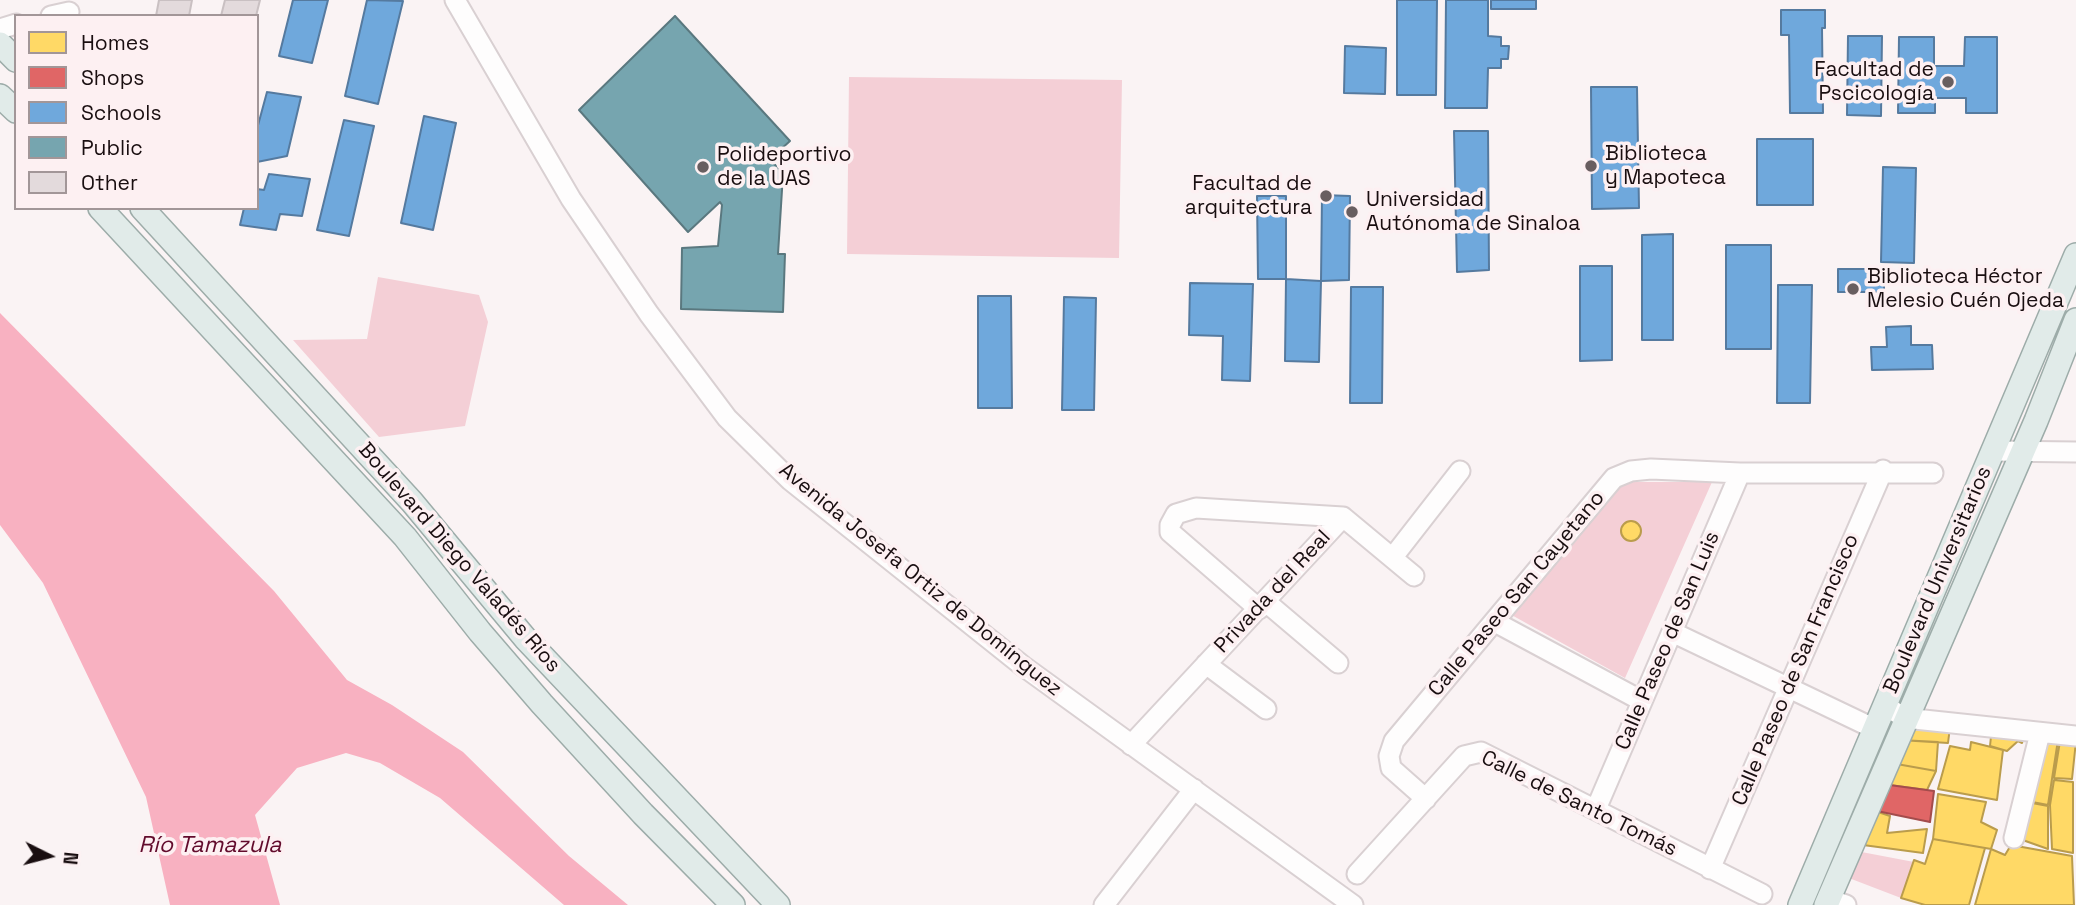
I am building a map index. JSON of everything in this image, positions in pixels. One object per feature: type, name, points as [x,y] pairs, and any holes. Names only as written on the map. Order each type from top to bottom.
[{"type":"main road","points":[[0,44],[14,58]]},
{"type":"main road","points":[[0,96],[14,109]]},
{"type":"main road","name":"Boulevard Diego Valadés Ríos","points":[[102,210],[404,537],[480,632],[551,714],[643,814],[733,905]]},
{"type":"main road","name":"Boulevard Diego Valadés Ríos","points":[[144,210],[412,502],[525,638],[778,905]]},
{"type":"main road","name":"Boulevard Universitarios","points":[[1800,905],[2076,255]]},
{"type":"main road","name":"Boulevard Universitarios","points":[[1833,903],[1905,718],[2076,320]]},
{"type":"street","name":"Avenida Josefa Ortiz de Domínguez","points":[[455,0],[571,200],[649,314],[727,418],[790,480],[906,575],[1023,666],[1353,905]]},
{"type":"street","points":[[1994,451],[2076,452]]},
{"type":"street","name":"Calle Paseo San Cayetano","points":[[1426,799],[1391,768],[1389,756],[1394,741],[1614,478],[1631,471],[1650,469],[1740,473],[1883,470],[1933,473]]},
{"type":"street","name":"Calle Paseo de San Francisco","points":[[1710,869],[1883,470]]},
{"type":"street","points":[[1393,557],[1460,471]]},
{"type":"street","name":"Calle Paseo de San Luis","points":[[1596,809],[1740,473]]},
{"type":"street","name":"Privada del Real","points":[[1262,606],[1170,532],[1170,525],[1176,514],[1196,508],[1343,517]]},
{"type":"street","name":"Privada del Real","points":[[1131,745],[1343,517]]},
{"type":"street","points":[[1343,517],[1415,576]]},
{"type":"street","points":[[1262,606],[1338,663]]},
{"type":"street","points":[[1495,622],[1643,701]]},
{"type":"street","points":[[1672,632],[1875,729]]},
{"type":"street","points":[[1206,664],[1266,709]]},
{"type":"street","points":[[1884,705],[1905,718],[2076,736]]},
{"type":"street","points":[[2014,838],[2040,733]]},
{"type":"street","name":"Calle de Santo Tomás","points":[[1357,873],[1464,756],[1481,752],[1762,894]]},
{"type":"street","points":[[1104,905],[1194,789]]},
{"type":"shaded area","points":[[849,77],[1122,80],[1119,258],[847,254]]},
{"type":"shaded area","points":[[378,277],[479,295],[488,322],[465,426],[379,437],[293,340],[367,339]]},
{"type":"shaded area","points":[[1621,482],[1712,482],[1625,678],[1508,613]]},
{"type":"shaded area","points":[[1851,850],[1914,862],[1901,898],[1841,875]]},
{"type":"water","name":"Río Tamazula","points":[[0,313],[274,591],[347,680],[392,705],[463,752],[569,856],[628,905],[564,905],[440,798],[380,763],[346,753],[297,768],[255,815],[280,905],[170,905],[146,797],[43,583],[0,525]]},
{"type":"building: Homes","points":[[1627,521],[1635,521],[1641,531],[1635,541],[1627,541],[1621,535],[1621,527]]},
{"type":"building: Homes","points":[[1907,723],[1950,727],[1948,743],[1900,740]]},
{"type":"building: Homes","points":[[1992,727],[2025,733],[2022,743],[2018,741],[2007,751],[1990,746]]},
{"type":"building: Homes","points":[[2042,738],[2058,740],[2048,805],[2027,801]]},
{"type":"building: Homes","points":[[1900,740],[1938,742],[1936,771],[1891,763]]},
{"type":"building: Homes","points":[[2060,741],[2076,741],[2072,779],[2054,778]]},
{"type":"building: Homes","points":[[1971,742],[2003,750],[1997,800],[1938,789],[1950,746],[1970,750]]},
{"type":"building: Homes","points":[[1891,763],[1936,771],[1927,790],[1882,784]]},
{"type":"building: Homes","points":[[2054,780],[2073,782],[2073,853],[2052,849],[2050,805]]},
{"type":"building: Homes","points":[[1938,794],[1986,802],[1981,822],[1997,830],[1991,849],[1933,839]]},
{"type":"building: Homes","points":[[2027,802],[2048,806],[2048,849],[2017,838]]},
{"type":"building: Homes","points":[[1872,810],[1890,816],[1887,833],[1927,829],[1923,853],[1863,845]]},
{"type":"building: Homes","points":[[1933,839],[1985,848],[1969,905],[1925,905],[1901,898],[1914,860],[1925,864]]},
{"type":"building: Homes","points":[[2011,845],[2072,856],[2074,905],[1975,905],[1991,849],[2005,855]]},
{"type":"building: Shops","points":[[1882,784],[1934,791],[1930,822],[1872,810]]},
{"type":"building: Schools","points":[[293,0],[328,0],[312,63],[279,56]]},
{"type":"building: Schools","points":[[367,0],[403,1],[378,104],[345,96]]},
{"type":"building: Schools","points":[[1397,0],[1437,0],[1436,95],[1397,95]]},
{"type":"building: Schools","points":[[1446,0],[1488,0],[1488,36],[1501,37],[1501,46],[1509,46],[1508,59],[1501,59],[1501,68],[1488,68],[1487,108],[1445,108]]},
{"type":"building: Schools","points":[[1491,0],[1536,0],[1536,9],[1491,9]]},
{"type":"building: Schools","points":[[1781,10],[1825,10],[1825,28],[1822,28],[1823,113],[1790,113],[1789,35],[1781,35]]},
{"type":"building: Schools","points":[[1848,36],[1882,36],[1881,116],[1847,115]]},
{"type":"building: Schools","name":"Facultad de Pscicología","points":[[1899,37],[1934,37],[1934,66],[1964,66],[1965,37],[1997,37],[1997,113],[1966,113],[1966,98],[1935,98],[1935,113],[1898,113]]},
{"type":"building: Schools","points":[[1345,46],[1386,48],[1385,94],[1344,93]]},
{"type":"building: Schools","points":[[1591,87],[1637,87],[1639,208],[1592,209]]},
{"type":"building: Schools","points":[[267,92],[301,97],[287,156],[259,162],[259,122]]},
{"type":"building: Schools","points":[[424,116],[456,123],[433,230],[401,223]]},
{"type":"building: Schools","points":[[344,120],[374,126],[349,236],[317,230]]},
{"type":"building: Schools","points":[[1454,131],[1488,131],[1489,270],[1457,272]]},
{"type":"building: Schools","points":[[1757,139],[1813,139],[1813,205],[1757,205]]},
{"type":"building: Schools","points":[[1883,167],[1916,168],[1914,263],[1881,262]]},
{"type":"building: Schools","points":[[269,174],[310,179],[302,216],[280,214],[276,230],[240,225],[244,210],[259,210],[259,189],[264,190]]},
{"type":"building: Schools","name":"Facultad de arquitectura","points":[[1322,195],[1350,196],[1349,280],[1321,281]]},
{"type":"building: Schools","points":[[1257,196],[1286,196],[1286,279],[1258,279]]},
{"type":"building: Schools","points":[[1673,234],[1673,340],[1642,340],[1642,235]]},
{"type":"building: Schools","points":[[1726,245],[1771,245],[1771,349],[1726,349]]},
{"type":"building: Schools","points":[[1580,266],[1612,266],[1612,360],[1580,361]]},
{"type":"building: Schools","points":[[1838,269],[1884,269],[1884,292],[1838,292]]},
{"type":"building: Schools","points":[[1286,279],[1321,281],[1319,362],[1285,361]]},
{"type":"building: Schools","points":[[1190,283],[1253,284],[1250,381],[1222,380],[1223,336],[1189,335]]},
{"type":"building: Schools","points":[[1778,285],[1812,285],[1810,403],[1777,403]]},
{"type":"building: Schools","points":[[1351,287],[1383,287],[1382,403],[1350,403]]},
{"type":"building: Schools","points":[[978,296],[1011,296],[1012,408],[978,408]]},
{"type":"building: Schools","points":[[1064,297],[1096,298],[1094,410],[1062,410]]},
{"type":"building: Schools","points":[[1911,326],[1911,345],[1932,345],[1933,369],[1872,370],[1871,347],[1887,347],[1886,327]]},
{"type":"building: Public","name":"Polideportivo de la UAS","points":[[675,16],[790,141],[770,159],[783,174],[778,254],[785,254],[783,312],[681,309],[682,248],[718,246],[722,205],[720,202],[688,232],[579,110]]},
{"type":"building: Other","points":[[159,0],[192,0],[189,14],[156,14]]},
{"type":"building: Other","points":[[225,0],[260,0],[256,14],[222,14]]},
{"type":"place","name":"Facultad de Pscicología","points":[[1948,82]]},
{"type":"place","name":"Biblioteca y Mapoteca","points":[[1591,166]]},
{"type":"place","name":"Polideportivo de la UAS","points":[[703,167]]},
{"type":"place","name":"Facultad de arquitectura","points":[[1326,196]]},
{"type":"place","name":"Universidad Autónoma de Sinaloa","points":[[1352,212]]},
{"type":"place","name":"Biblioteca Héctor Melesio Cuén Ojeda","points":[[1853,289]]}]
